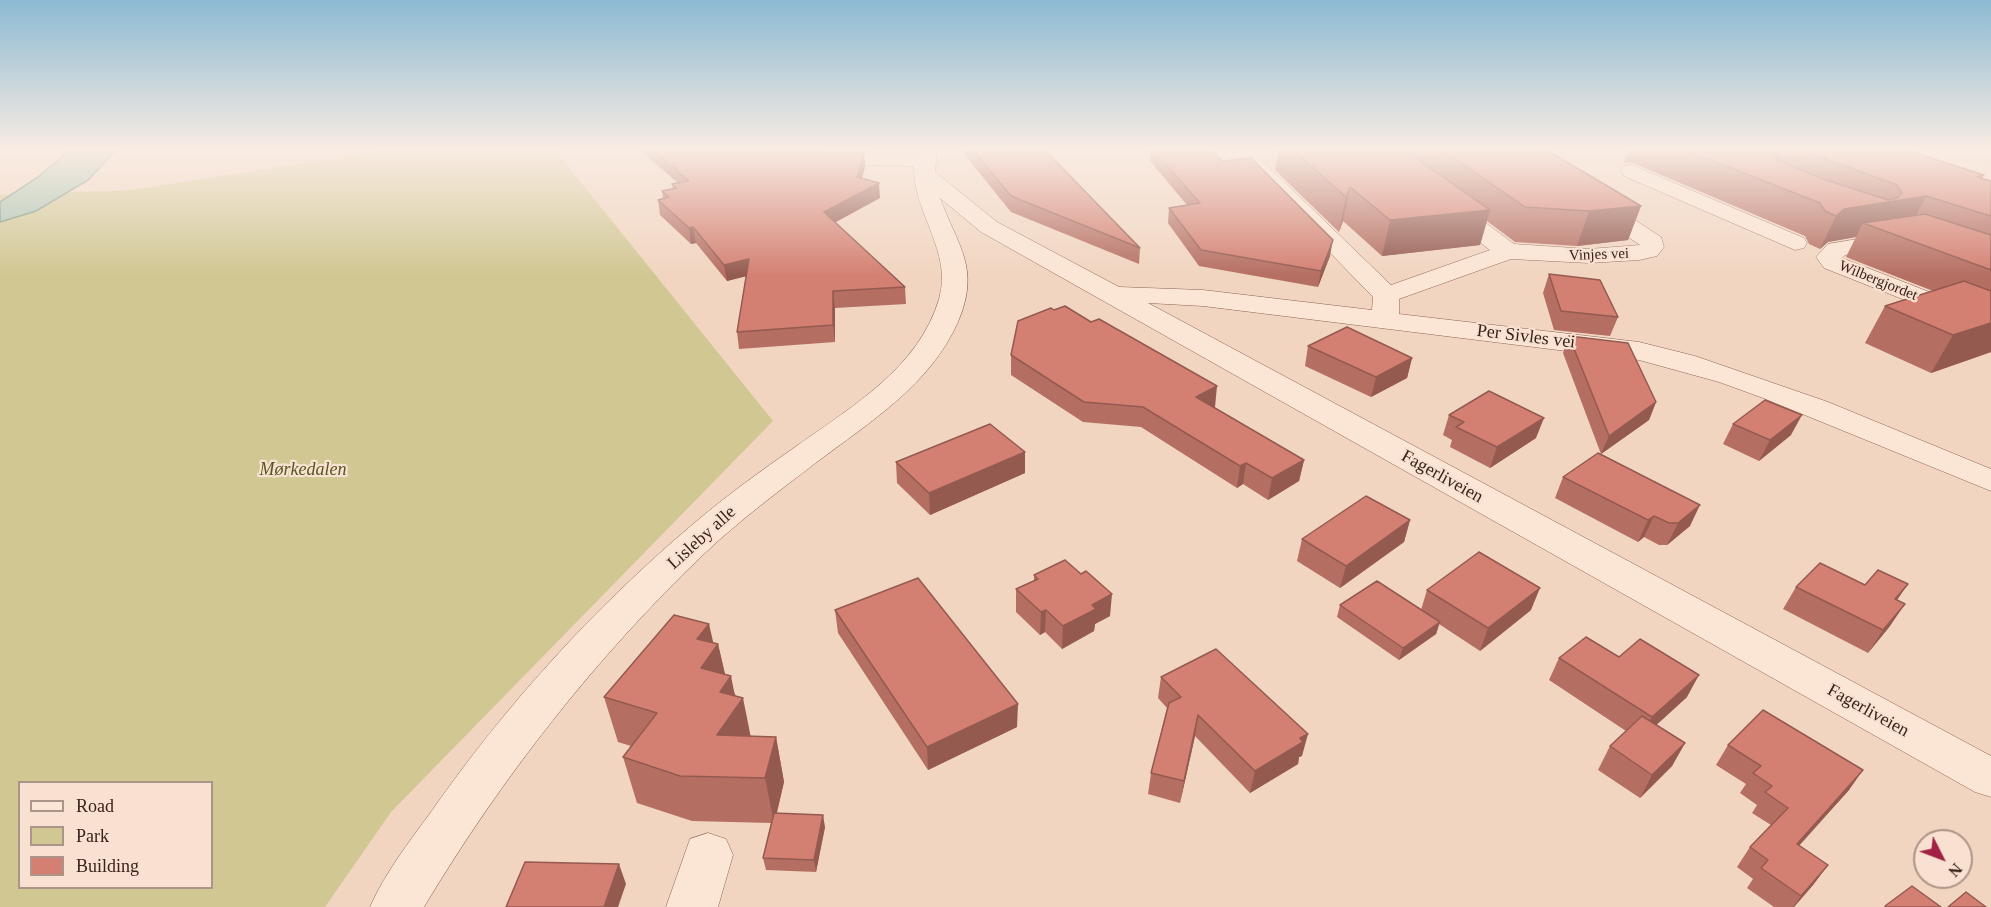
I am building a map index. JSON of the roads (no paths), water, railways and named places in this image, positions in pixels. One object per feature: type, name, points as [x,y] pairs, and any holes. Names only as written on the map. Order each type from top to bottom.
[{"type":"street","name":"Lisleby alle","points":[[396,907],[440,837],[509,741],[594,643],[651,585],[747,497],[880,400],[906,377],[927,351],[943,324],[952,301],[956,269],[927,191]]},
{"type":"street","name":"Fagerliveien","points":[[955,191],[989,227],[1991,778]]},
{"type":"street","points":[[1278,191],[1386,308]]},
{"type":"street","points":[[1427,191],[1508,251]]},
{"type":"street","points":[[1681,191],[1710,207],[1795,243]]},
{"type":"street","name":"Vinjes vei","points":[[1386,308],[1469,267],[1508,251],[1589,256],[1639,253],[1648,251],[1652,247],[1652,242],[1646,237],[1578,193]]},
{"type":"street","name":"Wilbergjordet","points":[[1920,241],[1909,238],[1838,249],[1828,257],[1833,263],[1991,326]]},
{"type":"street","name":"Per Sivles vei","points":[[1112,296],[1166,295],[1386,308],[1639,351],[1689,363],[1767,389],[1991,481]]},
{"type":"street","points":[[1954,311],[1991,300]]},
{"type":"street","points":[[692,907],[708,855]]},
{"type":"park label","name":"Mørkedalen","points":[[303,470]]}]
